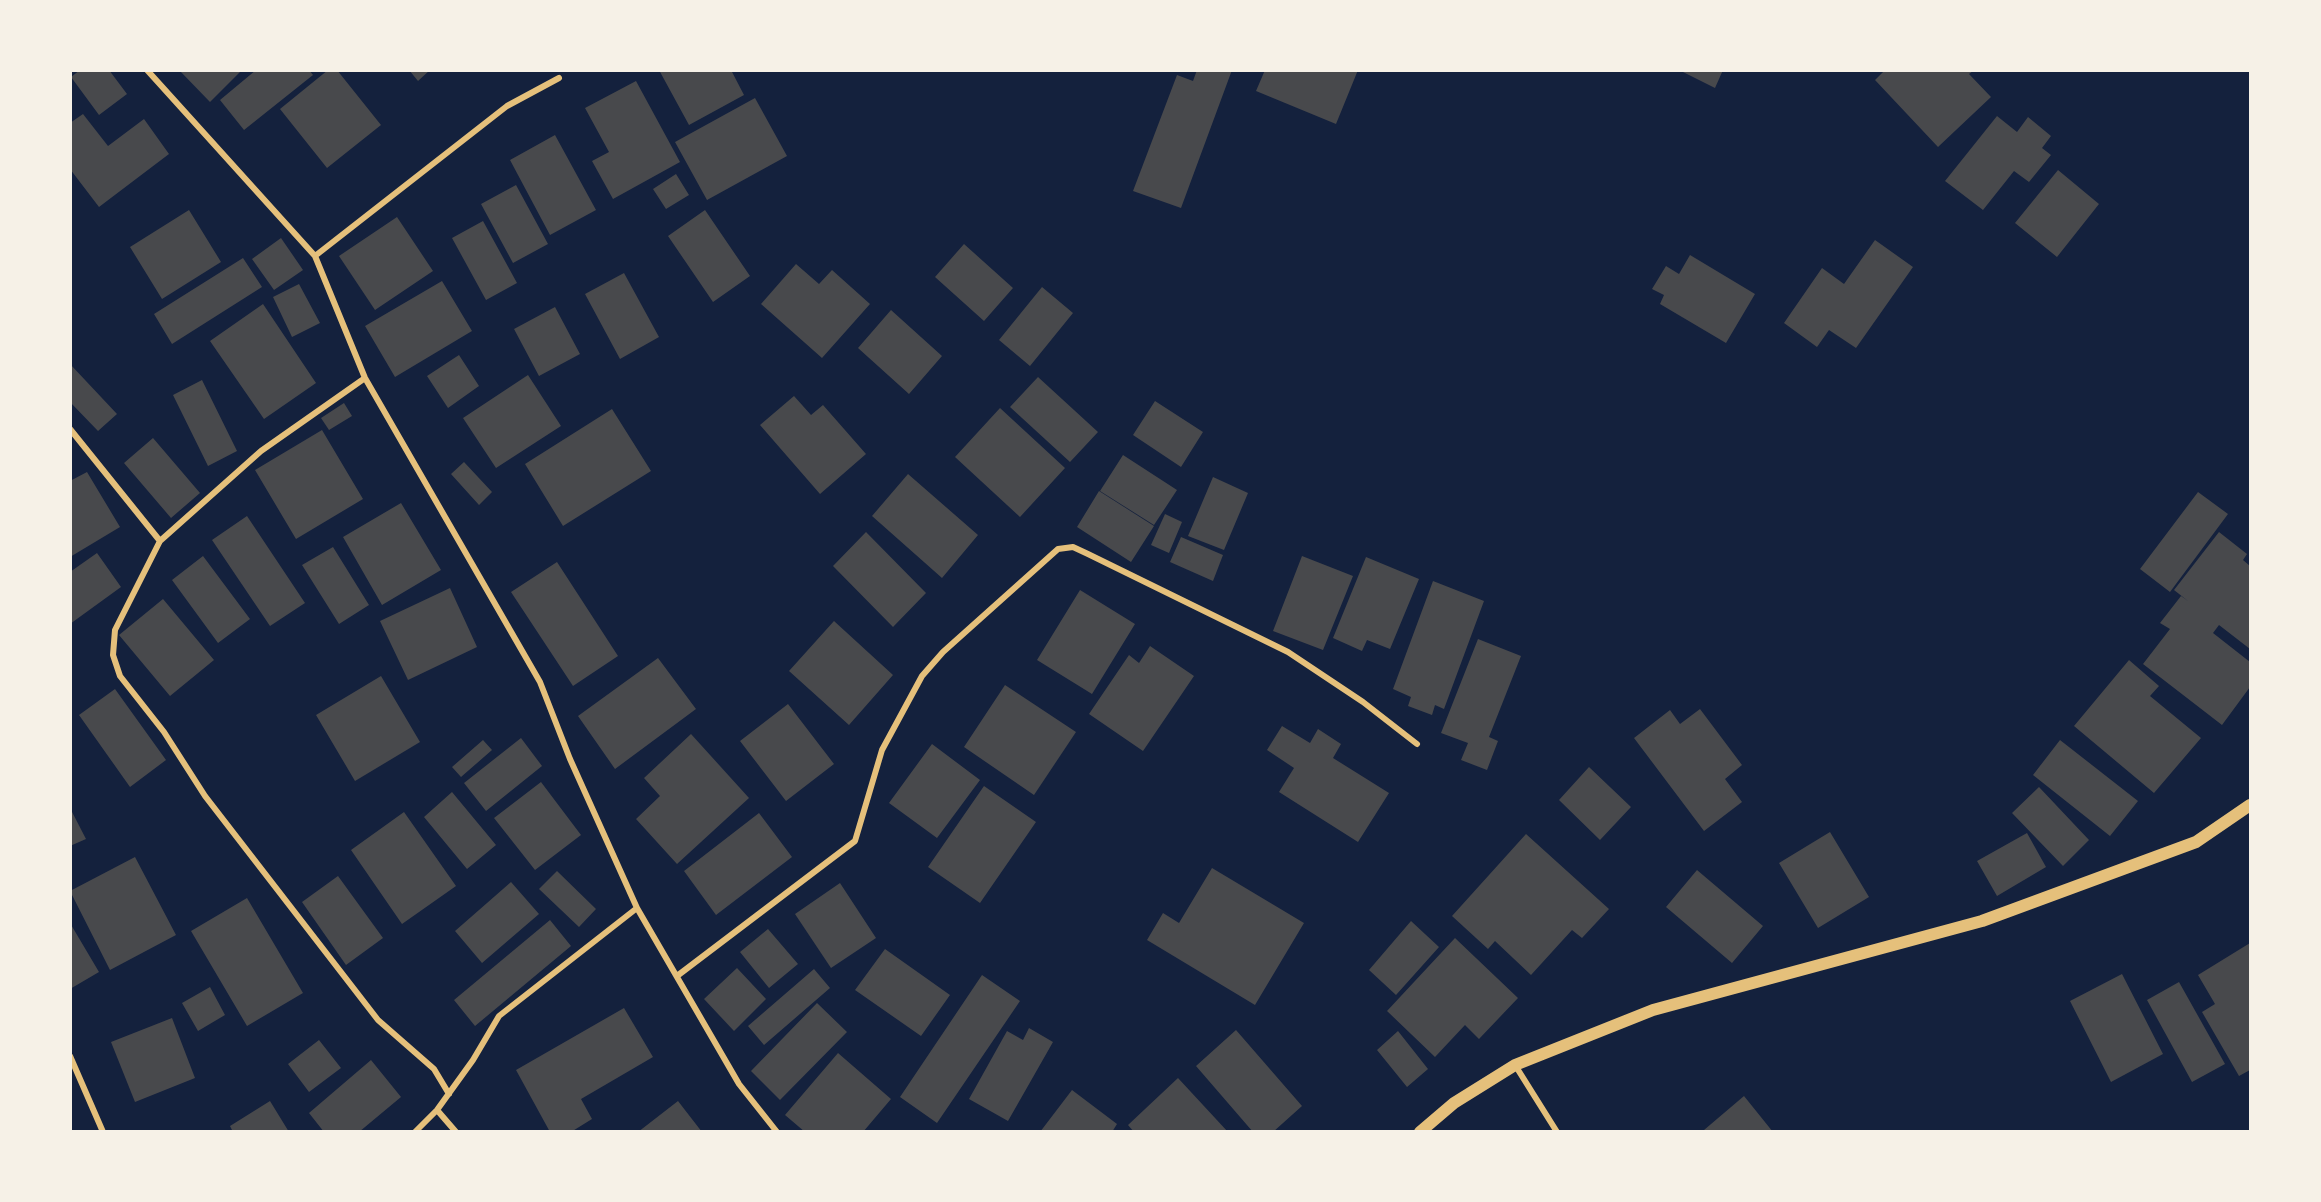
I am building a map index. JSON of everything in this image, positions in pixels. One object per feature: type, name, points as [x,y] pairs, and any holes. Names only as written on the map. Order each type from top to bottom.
[{"type":"main road","points":[[1420,1131],[1454,1103],[1515,1065],[1653,1010],[1982,921],[2196,842],[2250,805]]},
{"type":"street","points":[[147,70],[315,256],[365,378],[540,682],[570,759],[637,908],[739,1084],[777,1131]]},
{"type":"street","points":[[315,256],[507,106],[559,78]]},
{"type":"street","points":[[365,378],[261,451],[160,541],[115,630],[113,655],[120,676],[164,732],[205,796],[378,1020],[434,1070],[449,1094]]},
{"type":"street","points":[[70,429],[160,541]]},
{"type":"street","points":[[677,976],[855,841],[882,750],[922,676],[944,652],[1058,549],[1073,547],[1089,554],[1288,652],[1363,702],[1417,744]]},
{"type":"street","points":[[415,1131],[437,1110],[449,1094],[499,1016],[637,908]]},
{"type":"street","points":[[70,1056],[103,1131]]},
{"type":"street","points":[[1515,1065],[1557,1131]]},
{"type":"street","points":[[437,1110],[456,1131]]},
{"type":"building","points":[[80,70],[109,70],[127,94],[99,115],[71,77]]},
{"type":"building","points":[[179,70],[242,70],[210,102]]},
{"type":"building","points":[[256,70],[309,70],[313,75],[244,130],[220,100]]},
{"type":"building","points":[[328,70],[337,70],[381,125],[327,168],[280,109]]},
{"type":"building","points":[[409,70],[430,70],[418,81]]},
{"type":"building","points":[[659,70],[731,70],[744,95],[689,125]]},
{"type":"building","points":[[1197,70],[1232,70],[1181,208],[1133,191],[1177,75],[1193,81]]},
{"type":"building","points":[[1265,70],[1358,70],[1336,124],[1256,91]]},
{"type":"building","points":[[1679,70],[1723,70],[1715,88]]},
{"type":"building","points":[[1885,70],[1974,70],[1969,74],[1991,97],[1938,147],[1875,80]]},
{"type":"building","points":[[636,81],[680,162],[613,199],[592,161],[609,152],[585,108]]},
{"type":"building","points":[[755,98],[787,156],[707,200],[675,142]]},
{"type":"building","points":[[83,114],[108,146],[144,119],[169,154],[99,207],[70,169],[70,123]]},
{"type":"building","points":[[1997,116],[2017,132],[2028,117],[2051,136],[2042,148],[2051,155],[2029,182],[2014,171],[1983,210],[1945,181]]},
{"type":"building","points":[[555,135],[596,210],[550,235],[510,160]]},
{"type":"building","points":[[2058,170],[2099,204],[2057,257],[2015,223]]},
{"type":"building","points":[[676,174],[689,195],[666,209],[653,189]]},
{"type":"building","points":[[516,185],[548,244],[513,263],[481,204]]},
{"type":"building","points":[[189,210],[221,262],[162,299],[130,247]]},
{"type":"building","points":[[705,210],[750,276],[713,302],[668,236]]},
{"type":"building","points":[[397,217],[433,271],[375,310],[339,256]]},
{"type":"building","points":[[483,221],[517,283],[486,300],[452,238]]},
{"type":"building","points":[[281,238],[303,270],[274,290],[252,259]]},
{"type":"building","points":[[1875,240],[1913,267],[1856,348],[1829,330],[1817,347],[1784,323],[1822,268],[1844,284]]},
{"type":"building","points":[[964,244],[1013,288],[984,321],[935,277]]},
{"type":"building","points":[[1690,255],[1755,294],[1726,343],[1660,304],[1664,295],[1652,289],[1666,266],[1679,274]]},
{"type":"building","points":[[243,258],[262,287],[172,344],[154,314]]},
{"type":"building","points":[[796,264],[819,284],[832,270],[870,304],[822,358],[761,304]]},
{"type":"building","points":[[624,273],[659,337],[620,359],[585,294]]},
{"type":"building","points":[[442,281],[472,331],[395,377],[365,326]]},
{"type":"building","points":[[299,284],[320,323],[292,337],[273,297]]},
{"type":"building","points":[[1042,287],[1073,313],[1030,366],[999,340]]},
{"type":"building","points":[[263,304],[316,383],[264,419],[210,341]]},
{"type":"building","points":[[555,307],[580,354],[539,376],[514,329]]},
{"type":"building","points":[[891,310],[942,356],[909,394],[858,348]]},
{"type":"building","points":[[459,355],[479,386],[448,408],[427,376]]},
{"type":"building","points":[[70,364],[117,414],[98,431],[70,402]]},
{"type":"building","points":[[528,375],[561,426],[496,468],[463,418]]},
{"type":"building","points":[[1038,377],[1098,432],[1070,462],[1010,407]]},
{"type":"building","points":[[202,380],[237,451],[208,466],[173,395]]},
{"type":"building","points":[[794,396],[811,415],[823,405],[866,454],[820,494],[760,425]]},
{"type":"building","points":[[1155,401],[1203,432],[1181,467],[1133,435]]},
{"type":"building","points":[[344,403],[352,416],[329,430],[321,418]]},
{"type":"building","points":[[1000,408],[1065,468],[1020,517],[955,457]]},
{"type":"building","points":[[612,409],[651,471],[563,526],[525,464]]},
{"type":"building","points":[[322,430],[363,499],[296,539],[255,470]]},
{"type":"building","points":[[153,438],[200,493],[171,518],[124,463]]},
{"type":"building","points":[[1123,455],[1177,490],[1154,525],[1100,491]]},
{"type":"building","points":[[464,462],[492,492],[479,505],[451,474]]},
{"type":"building","points":[[87,472],[120,527],[70,557],[70,481]]},
{"type":"building","points":[[908,474],[978,535],[942,578],[872,516]]},
{"type":"building","points":[[1213,477],[1248,493],[1224,550],[1188,536]]},
{"type":"building","points":[[1099,491],[1154,526],[1131,562],[1077,527]]},
{"type":"building","points":[[2198,492],[2228,514],[2170,592],[2140,569]]},
{"type":"building","points":[[401,503],[441,570],[382,605],[343,537]]},
{"type":"building","points":[[1165,514],[1182,522],[1169,553],[1151,545]]},
{"type":"building","points":[[247,516],[305,603],[270,626],[212,540]]},
{"type":"building","points":[[866,532],[926,593],[893,627],[833,566]]},
{"type":"building","points":[[2219,532],[2247,554],[2243,560],[2250,566],[2250,649],[2219,625],[2213,633],[2250,662],[2250,687],[2222,725],[2143,664],[2170,629],[2160,623],[2181,596],[2188,601],[2174,590]]},
{"type":"building","points":[[1181,537],[1223,555],[1213,581],[1170,562]]},
{"type":"building","points":[[333,547],[369,605],[339,624],[302,565]]},
{"type":"building","points":[[97,553],[121,587],[70,624],[70,572]]},
{"type":"building","points":[[203,556],[250,619],[218,643],[172,580]]},
{"type":"building","points":[[1302,556],[1353,576],[1323,650],[1273,631]]},
{"type":"building","points":[[1366,557],[1419,579],[1390,649],[1367,640],[1362,651],[1333,638]]},
{"type":"building","points":[[557,562],[618,656],[573,686],[511,592]]},
{"type":"building","points":[[1433,581],[1484,601],[1444,709],[1435,705],[1432,715],[1408,706],[1411,697],[1393,689]]},
{"type":"building","points":[[450,588],[477,647],[408,680],[380,621]]},
{"type":"building","points":[[1080,590],[1135,624],[1092,694],[1037,660]]},
{"type":"building","points":[[163,599],[214,660],[170,696],[119,635]]},
{"type":"building","points":[[834,621],[893,675],[849,725],[789,671]]},
{"type":"building","points":[[1478,639],[1521,656],[1489,737],[1498,741],[1487,770],[1461,760],[1468,743],[1441,733]]},
{"type":"building","points":[[1150,646],[1194,676],[1143,751],[1089,714],[1129,655],[1139,663]]},
{"type":"building","points":[[658,658],[696,709],[615,769],[578,716]]},
{"type":"building","points":[[2129,660],[2159,686],[2150,696],[2201,738],[2154,793],[2074,726]]},
{"type":"building","points":[[381,676],[420,742],[355,781],[316,715]]},
{"type":"building","points":[[1005,685],[1076,732],[1034,795],[964,747]]},
{"type":"building","points":[[115,689],[166,760],[130,787],[79,715]]},
{"type":"building","points":[[788,704],[834,764],[786,801],[740,741]]},
{"type":"building","points":[[1700,709],[1742,765],[1725,779],[1742,802],[1704,831],[1634,738],[1670,710],[1680,724]]},
{"type":"building","points":[[1282,726],[1310,743],[1318,729],[1341,744],[1333,758],[1389,793],[1358,842],[1279,792],[1294,768],[1267,750]]},
{"type":"building","points":[[691,734],[749,798],[677,864],[636,819],[660,796],[644,778]]},
{"type":"building","points":[[521,738],[542,766],[486,811],[464,783]]},
{"type":"building","points":[[483,740],[492,750],[461,777],[452,767]]},
{"type":"building","points":[[2060,740],[2138,801],[2110,836],[2033,775]]},
{"type":"building","points":[[932,744],[980,780],[937,838],[889,803]]},
{"type":"building","points":[[1589,767],[1631,807],[1600,840],[1559,800]]},
{"type":"building","points":[[541,782],[581,835],[535,870],[494,818]]},
{"type":"building","points":[[984,786],[1036,822],[980,903],[928,867]]},
{"type":"building","points":[[2039,787],[2089,840],[2063,866],[2012,813]]},
{"type":"building","points":[[452,792],[496,845],[467,869],[424,817]]},
{"type":"building","points":[[70,808],[86,839],[70,846]]},
{"type":"building","points":[[404,812],[456,886],[402,924],[351,850]]},
{"type":"building","points":[[759,813],[792,857],[716,915],[684,871]]},
{"type":"building","points":[[1830,832],[1869,897],[1818,928],[1779,863]]},
{"type":"building","points":[[2027,833],[2046,867],[1997,896],[1977,861]]},
{"type":"building","points":[[1526,834],[1609,909],[1582,938],[1572,930],[1531,975],[1495,941],[1488,949],[1452,916]]},
{"type":"building","points":[[135,857],[176,935],[110,970],[70,891]]},
{"type":"building","points":[[1212,868],[1304,923],[1255,1005],[1147,940],[1163,913],[1179,923]]},
{"type":"building","points":[[1697,870],[1763,926],[1732,963],[1666,907]]},
{"type":"building","points":[[557,871],[596,909],[579,927],[539,889]]},
{"type":"building","points":[[338,876],[383,938],[346,965],[302,902]]},
{"type":"building","points":[[511,882],[539,914],[482,963],[455,931]]},
{"type":"building","points":[[840,883],[876,938],[831,968],[795,914]]},
{"type":"building","points":[[247,898],[303,993],[247,1026],[191,931]]},
{"type":"building","points":[[550,920],[571,946],[475,1026],[454,1000]]},
{"type":"building","points":[[1411,921],[1439,947],[1396,995],[1369,970]]},
{"type":"building","points":[[70,923],[99,972],[70,989]]},
{"type":"building","points":[[768,929],[798,964],[769,988],[740,952]]},
{"type":"building","points":[[1455,938],[1518,998],[1479,1039],[1465,1025],[1435,1057],[1387,1011]]},
{"type":"building","points":[[2250,943],[2250,1070],[2239,1076],[2202,1012],[2215,1004],[2198,975]]},
{"type":"building","points":[[885,949],[950,995],[921,1036],[855,990]]},
{"type":"building","points":[[737,968],[766,999],[734,1031],[704,999]]},
{"type":"building","points":[[814,969],[830,988],[764,1045],[748,1026]]},
{"type":"building","points":[[2122,974],[2163,1054],[2111,1082],[2070,1001]]},
{"type":"building","points":[[982,975],[1020,1001],[937,1123],[900,1097]]},
{"type":"building","points":[[2179,982],[2225,1064],[2192,1082],[2147,1000]]},
{"type":"building","points":[[210,987],[225,1015],[198,1031],[182,1003]]},
{"type":"building","points":[[817,1003],[847,1032],[780,1100],[751,1071]]},
{"type":"building","points":[[624,1008],[653,1057],[581,1099],[592,1119],[571,1132],[550,1132],[516,1070]]},
{"type":"building","points":[[172,1018],[195,1078],[135,1102],[111,1042]]},
{"type":"building","points":[[1029,1028],[1053,1042],[1008,1121],[969,1099],[1007,1031],[1023,1040]]},
{"type":"building","points":[[1236,1030],[1302,1106],[1273,1132],[1253,1132],[1196,1066]]},
{"type":"building","points":[[1398,1031],[1428,1069],[1407,1087],[1377,1050]]},
{"type":"building","points":[[319,1040],[341,1068],[309,1092],[288,1064]]},
{"type":"building","points":[[838,1053],[891,1099],[863,1132],[805,1132],[785,1115]]},
{"type":"building","points":[[371,1060],[401,1097],[359,1132],[324,1132],[309,1113]]},
{"type":"building","points":[[1178,1078],[1228,1132],[1134,1132],[1128,1125]]},
{"type":"building","points":[[1072,1090],[1117,1124],[1112,1132],[1040,1132]]},
{"type":"building","points":[[1744,1096],[1773,1132],[1706,1132],[1704,1130]]},
{"type":"building","points":[[270,1101],[289,1132],[233,1132],[230,1126]]},
{"type":"building","points":[[678,1101],[702,1132],[638,1132]]}]
